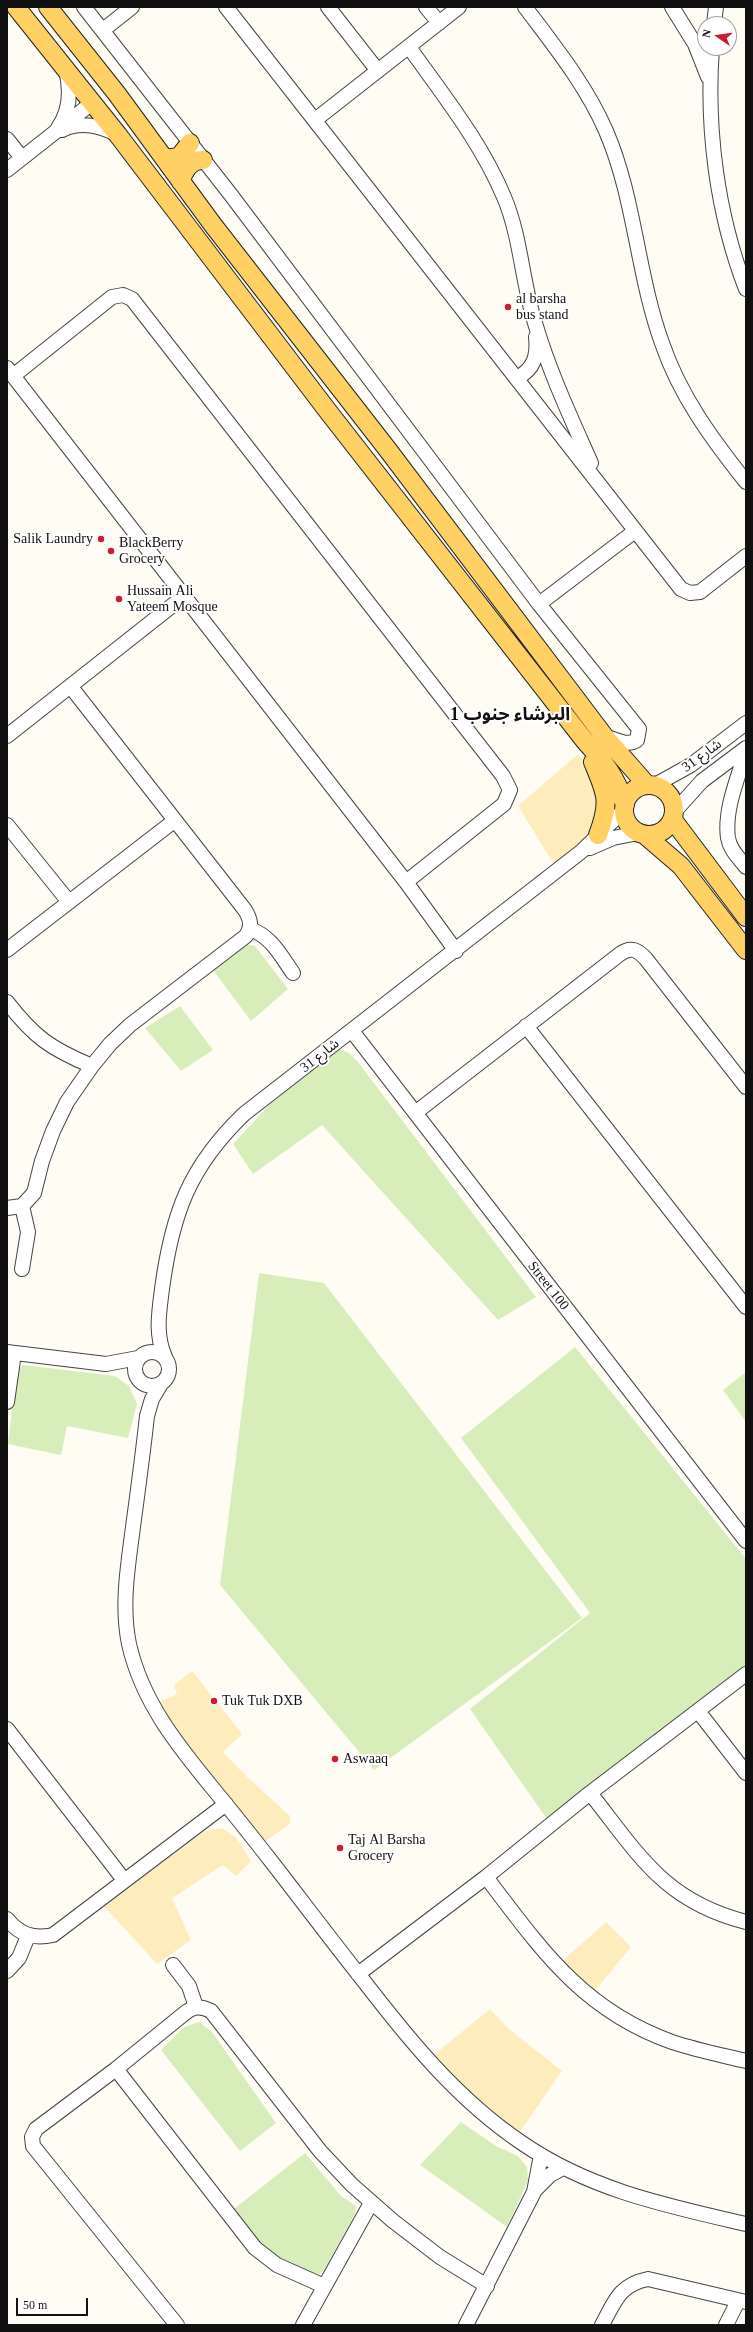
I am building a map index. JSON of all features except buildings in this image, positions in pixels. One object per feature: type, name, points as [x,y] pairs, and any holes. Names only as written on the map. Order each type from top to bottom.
[{"type":"main road","points":[[16,7],[118,135],[327,410],[585,740],[608,766],[619,788],[627,822],[681,866],[746,950]]},
{"type":"main road","points":[[50,9],[57,29],[97,85],[98,95],[92,103]]},
{"type":"main road","points":[[50,9],[117,94],[182,182],[388,450],[604,736],[651,785],[670,794],[674,815],[691,846],[746,917]]},
{"type":"main road","points":[[165,159],[179,157],[190,143]]},
{"type":"main road","points":[[182,182],[182,175],[188,167],[198,160],[203,160]]},
{"type":"main road","points":[[327,410],[342,402],[376,444],[388,450]]},
{"type":"main road","points":[[585,740],[603,781],[606,793],[607,805],[598,835]]},
{"type":"main road","points":[[624,807],[633,791],[651,785]]},
{"type":"main road","points":[[642,835],[659,834],[668,828],[674,815]]},
{"type":"street","points":[[84,7],[203,160],[539,604],[639,729],[637,740],[632,744],[626,744],[604,736]]},
{"type":"street","points":[[103,30],[132,7]]},
{"type":"street","points":[[226,7],[316,120],[516,378],[601,484],[635,531],[681,589],[690,593],[700,592],[746,556]]},
{"type":"street","points":[[328,7],[378,71]]},
{"type":"street","points":[[426,7],[439,24]]},
{"type":"street","points":[[316,120],[459,7]]},
{"type":"street","points":[[525,7],[574,72],[606,131],[625,188],[661,343],[677,382],[698,419],[746,482]]},
{"type":"street","points":[[672,7],[695,44],[710,81]]},
{"type":"street","points":[[409,47],[479,148],[493,172],[514,226],[534,323],[536,358],[532,366],[516,378]]},
{"type":"street","points":[[712,56],[710,81],[713,145],[723,208],[738,269],[746,289]]},
{"type":"street","points":[[54,133],[62,122],[68,105],[69,81],[66,68]]},
{"type":"street","points":[[7,170],[92,103]]},
{"type":"street","points":[[54,133],[65,128],[90,125],[109,130],[118,135]]},
{"type":"street","points":[[7,139],[22,158]]},
{"type":"street","points":[[406,882],[504,804],[510,790],[508,782],[132,299],[122,295],[112,297],[10,372],[183,597],[406,882],[456,951]]},
{"type":"street","points":[[534,323],[566,404],[601,484]]},
{"type":"street","points":[[539,604],[635,531]]},
{"type":"street","points":[[7,736],[71,687],[183,597]]},
{"type":"street","points":[[7,1208],[22,1206],[34,1194],[42,1161],[53,1131],[67,1102],[92,1066],[130,1025],[246,936],[250,929],[250,918],[245,910],[174,821],[71,687]]},
{"type":"street","name":"شارع 31","points":[[651,785],[691,765],[746,722]]},
{"type":"street","points":[[746,750],[730,808],[728,839],[733,851],[746,867]]},
{"type":"street","name":"شارع 31","points":[[674,815],[702,781],[746,750]]},
{"type":"street","name":"شارع 31","points":[[140,1356],[152,1341],[158,1327],[165,1269],[179,1209],[190,1182],[205,1157],[223,1134],[244,1114],[456,951],[582,851],[624,807]]},
{"type":"street","points":[[7,950],[174,821]]},
{"type":"street","points":[[7,825],[69,902]]},
{"type":"street","name":"شارع 31","points":[[582,851],[613,838],[642,835]]},
{"type":"street","points":[[250,929],[258,932],[272,943],[293,973]]},
{"type":"street","points":[[415,1113],[620,954],[631,949],[637,950],[646,959],[746,1087]]},
{"type":"street","points":[[7,1002],[36,1036],[54,1048],[92,1066]]},
{"type":"street","points":[[526,1026],[746,1307]]},
{"type":"street","name":"Street 100","points":[[352,1031],[746,1541]]},
{"type":"street","points":[[22,1206],[28,1232],[22,1269]]},
{"type":"street","name":"شارع 31","points":[[158,1327],[165,1357]]},
{"type":"street","points":[[7,1402],[10,1352],[106,1364],[137,1378],[149,1386],[161,1384]]},
{"type":"street","points":[[106,1364],[153,1352],[165,1357],[169,1370],[152,1399],[147,1416],[126,1585],[125,1604],[129,1642],[138,1676],[153,1709],[174,1741],[226,1804],[407,2037],[450,2083],[491,2120],[541,2155],[563,2168],[628,2195],[746,2224]]},
{"type":"street","points":[[140,1356],[135,1364],[147,1416]]},
{"type":"street","points":[[358,1974],[486,1877],[590,1793],[746,1674]]},
{"type":"street","points":[[698,1711],[746,1773]]},
{"type":"street","points":[[7,1729],[124,1880]]},
{"type":"street","points":[[590,1793],[652,1870],[670,1887],[690,1901],[712,1912],[746,1922]]},
{"type":"street","points":[[7,1919],[16,1929],[28,1936],[40,1938],[53,1935],[226,1804]]},
{"type":"street","points":[[486,1877],[545,1955],[566,1978],[590,1998],[616,2015],[665,2039],[746,2061]]},
{"type":"street","points":[[7,1971],[19,1958],[28,1936]]},
{"type":"street","points":[[173,1965],[189,1986],[196,2007]]},
{"type":"street","points":[[177,2325],[33,2146],[32,2137],[36,2128],[48,2121],[116,2069],[185,2013],[196,2007],[204,2007],[211,2011],[320,2150],[371,2203],[440,2257],[487,2286]]},
{"type":"street","points":[[116,2069],[255,2248],[277,2265],[324,2286]]},
{"type":"street","points":[[534,2192],[541,2155]]},
{"type":"street","points":[[466,2325],[534,2192],[544,2180],[563,2168]]},
{"type":"street","points":[[303,2325],[371,2203]]},
{"type":"street","points":[[602,2325],[621,2291],[633,2282],[648,2279],[742,2301],[726,2325]]},
{"type":"green space","points":[[245,944],[255,946],[288,989],[251,1021],[213,970]]},
{"type":"green space","points":[[180,1006],[213,1050],[181,1071],[145,1028]]},
{"type":"green space","points":[[339,1049],[349,1053],[358,1062],[536,1297],[498,1320],[322,1125],[253,1174],[233,1144],[270,1104]]},
{"type":"green space","points":[[259,1273],[324,1283],[582,1618],[374,1770],[220,1585]]},
{"type":"green space","points":[[575,1347],[746,1559],[746,1666],[547,1819],[470,1709],[590,1613],[461,1438]]},
{"type":"green space","points":[[23,1365],[115,1376],[129,1386],[137,1404],[128,1438],[67,1426],[61,1455],[8,1444],[16,1372]]},
{"type":"green space","points":[[746,1372],[746,1422],[723,1390]]},
{"type":"green space","points":[[199,2022],[212,2032],[276,2123],[240,2151],[161,2050],[184,2027]]},
{"type":"green space","points":[[461,2122],[496,2146],[518,2156],[527,2167],[528,2180],[507,2227],[420,2165]]},
{"type":"green space","points":[[305,2153],[341,2196],[356,2206],[355,2214],[324,2270],[317,2277],[275,2259],[230,2212]]},
{"type":"sand","points":[[578,754],[584,762],[601,797],[591,837],[555,866],[518,806]]},
{"type":"sand","points":[[192,1671],[242,1734],[223,1752],[247,1777],[290,1816],[290,1824],[261,1844],[155,1704],[177,1694],[174,1685]]},
{"type":"sand","points":[[222,1828],[236,1838],[251,1861],[236,1876],[223,1865],[172,1898],[191,1940],[157,1964],[104,1906],[205,1831]]},
{"type":"sand","points":[[606,1922],[631,1947],[592,1994],[559,1964]]},
{"type":"sand","points":[[490,2009],[510,2030],[562,2071],[519,2133],[499,2119],[430,2058]]},
{"type":"place","name":"al barsha bus stand","points":[[508,307]]},
{"type":"place","name":"Salik Laundry","points":[[101,539]]},
{"type":"place","name":"BlackBerry Grocery","points":[[111,551]]},
{"type":"place","name":"Hussain Ali Yateem Mosque","points":[[119,599]]},
{"type":"place","name":"Tuk Tuk DXB","points":[[214,1701]]},
{"type":"place","name":"Aswaaq","points":[[335,1759]]},
{"type":"place","name":"Taj Al Barsha Grocery","points":[[340,1848]]},
{"type":"district","name":"البرشاء جنوب 1","points":[[510,715]]}]
